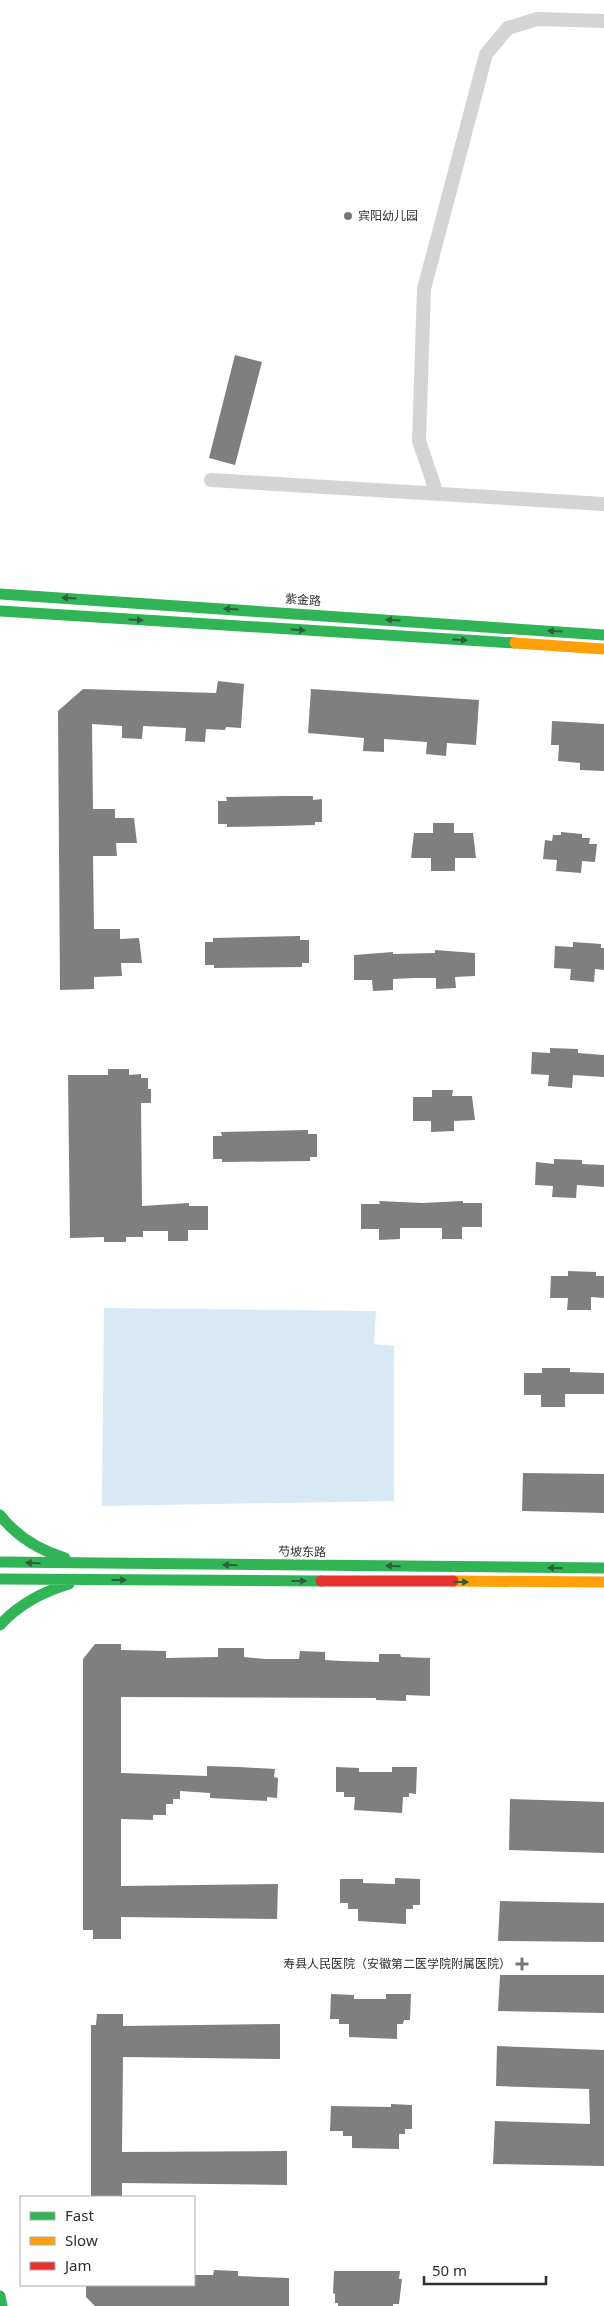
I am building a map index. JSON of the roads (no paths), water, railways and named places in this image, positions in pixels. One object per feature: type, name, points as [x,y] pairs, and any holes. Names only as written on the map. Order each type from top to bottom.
[{"type":"street","points":[[437,494],[418,441],[424,290],[486,54],[508,28],[537,19],[604,21]]},
{"type":"street","points":[[211,480],[604,504]]},
{"type":"street","name":"紫金路","points":[[0,594],[604,635]]},
{"type":"street","points":[[0,611],[604,649]]},
{"type":"street","points":[[0,1515],[9,1528],[47,1553],[86,1563]]},
{"type":"street","name":"芍坡东路","points":[[0,1562],[604,1568]]},
{"type":"street","points":[[0,1579],[604,1582]]},
{"type":"street","points":[[0,1625],[8,1616],[30,1600],[56,1588],[86,1580]]},
{"type":"street","points":[[0,2296],[2,2306]]},
{"type":"water","points":[[104,1308],[376,1311],[374,1344],[394,1346],[394,1501],[102,1506]]},
{"type":"place","name":"宾阳幼儿园","points":[[348,216]]},
{"type":"place","name":"寿县人民医院（安徽第二医学院附属医院）","points":[[522,1964]]}]
